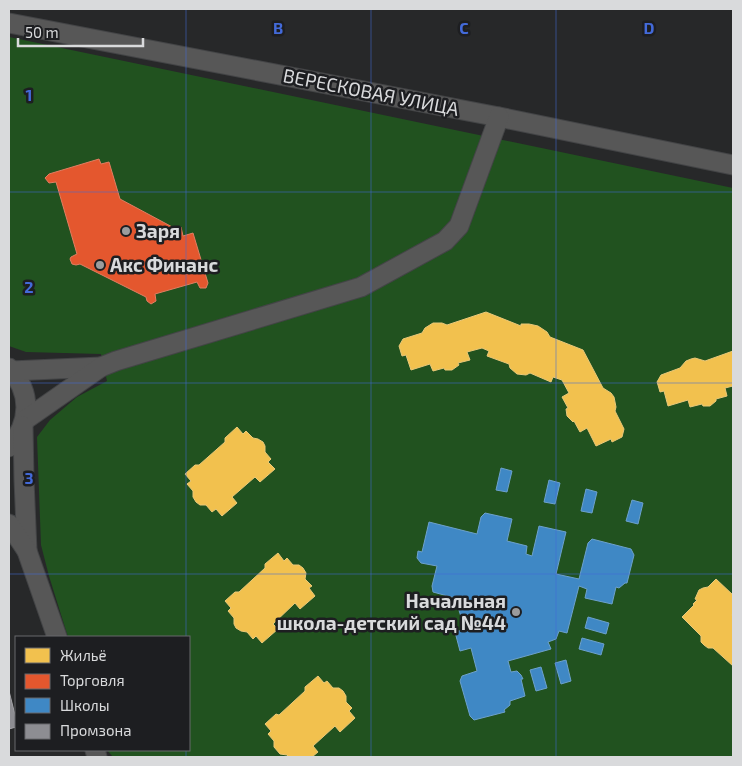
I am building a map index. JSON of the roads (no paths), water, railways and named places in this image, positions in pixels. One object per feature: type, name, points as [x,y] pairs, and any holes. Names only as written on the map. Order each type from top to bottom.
[{"type":"street","name":"ВЕРЕСКОВАЯ УЛИЦА","points":[[9,23],[499,116],[733,165]]},
{"type":"street","points":[[10,370],[101,366],[360,287],[446,241],[459,226],[499,116]]},
{"type":"street","points":[[9,446],[24,423],[101,366]]},
{"type":"street","points":[[10,370],[23,390],[26,405],[24,423],[24,480],[27,551]]},
{"type":"street","points":[[9,524],[27,551],[57,636]]},
{"type":"place","name":"Заря","points":[[126,231]]},
{"type":"place","name":"Акс Финанс","points":[[100,265]]},
{"type":"place","name":"Начальная школа-детский сад №44","points":[[516,612]]}]
